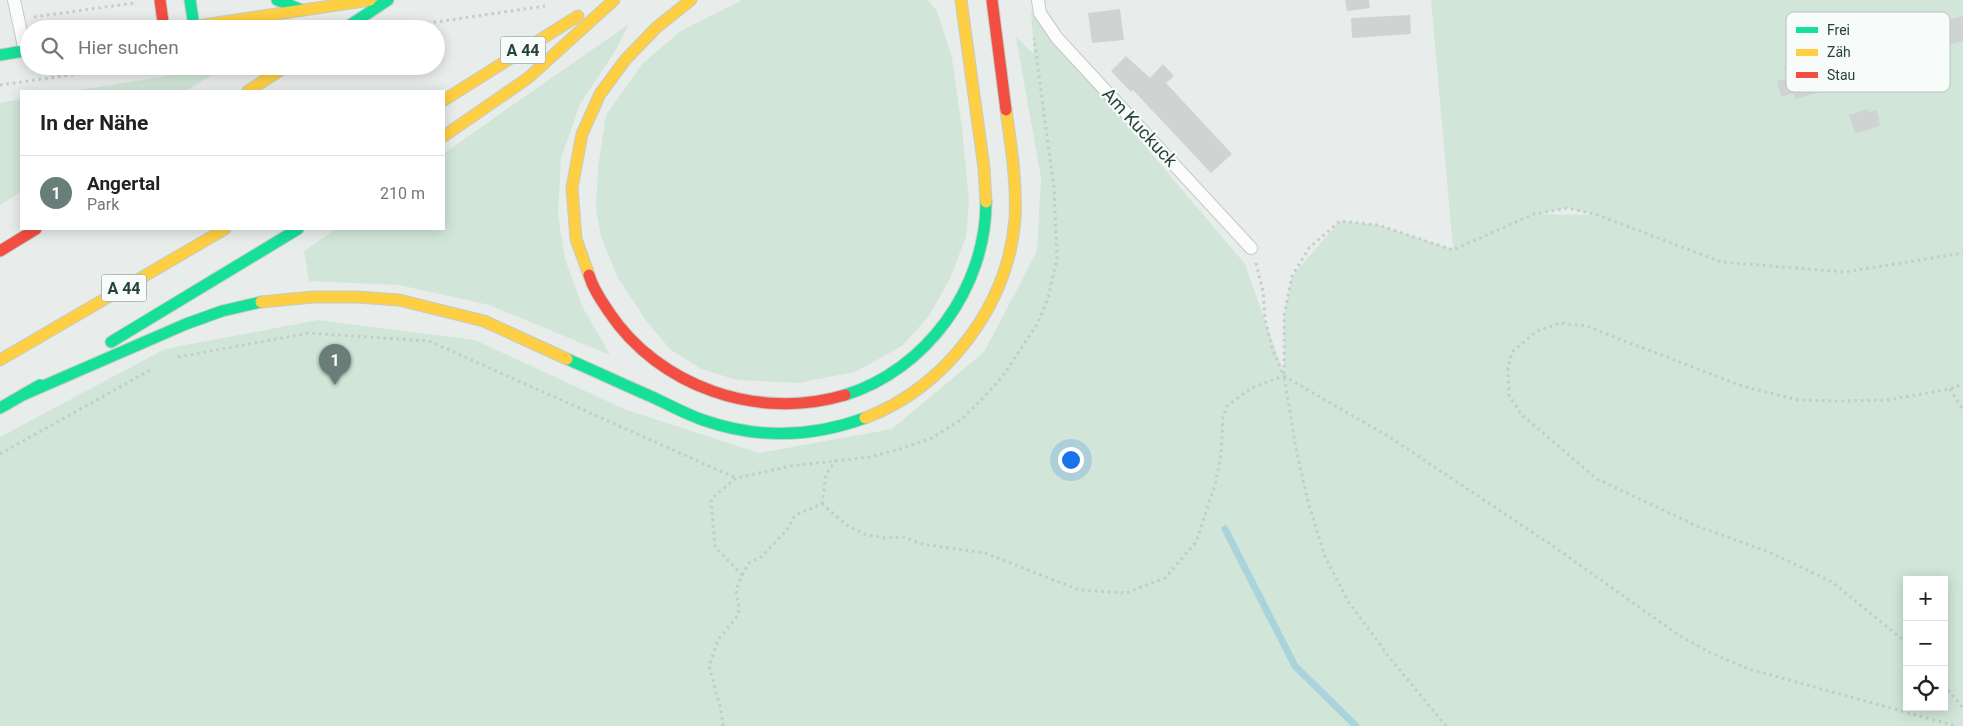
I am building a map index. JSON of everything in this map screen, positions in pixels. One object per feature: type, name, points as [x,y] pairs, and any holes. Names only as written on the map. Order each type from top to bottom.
[{"type":"main road","points":[[160,0],[163,20]]},
{"type":"main road","points":[[190,0],[193,20]]},
{"type":"main road","points":[[277,0],[302,10]]},
{"type":"main road","points":[[234,20],[370,0]]},
{"type":"main road","points":[[358,20],[388,0]]},
{"type":"main road","name":"A 44","points":[[445,99],[603,0]]},
{"type":"main road","points":[[445,135],[528,78],[614,0]]},
{"type":"main road","points":[[691,0],[667,17],[646,38],[612,78],[591,110],[582,135],[572,188],[573,218],[578,251],[596,295],[613,321],[632,343],[653,362],[698,388],[742,401],[780,405],[828,400],[850,394],[891,374],[912,359],[943,326],[956,305],[976,263],[983,242],[986,213],[985,180],[961,0]]},
{"type":"main road","points":[[951,0],[968,42]]},
{"type":"main road","points":[[25,394],[186,324],[222,311],[267,301],[313,296],[356,296],[399,300],[442,309],[484,321],[705,421],[734,428],[783,434],[811,433],[845,425],[874,415],[900,402],[954,356],[980,322],[990,305],[1008,260],[1016,207],[1016,180],[992,0]]},
{"type":"main road","points":[[0,55],[20,52]]},
{"type":"main road","points":[[250,90],[273,75]]},
{"type":"main road","points":[[0,251],[34,230]]},
{"type":"main road","name":"A 44","points":[[0,360],[223,230]]},
{"type":"main road","points":[[0,408],[296,230]]},
{"type":"lane","points":[[14,0],[20,26]]},
{"type":"lane","name":"Am Kuckuck","points":[[1038,0],[1040,13],[1057,38],[1251,248]]},
{"type":"path","points":[[18,19],[141,2]]},
{"type":"path","points":[[445,20],[554,4]]},
{"type":"path","points":[[0,86],[73,75]]},
{"type":"path","points":[[1446,726],[1389,657],[1348,601],[1325,557],[1308,502],[1296,449],[1284,376],[1284,316],[1292,276],[1309,248],[1340,221],[1378,225],[1453,250],[1534,214],[1568,208],[1598,215],[1721,262],[1845,272],[1963,253]]},
{"type":"path","points":[[1251,248],[1263,291],[1265,318],[1272,348],[1284,376],[1391,438],[1553,546],[1680,636],[1711,653],[1749,669],[1956,726]]},
{"type":"path","points":[[1903,640],[1832,582],[1770,552],[1697,526],[1597,479],[1522,414],[1509,395],[1508,368],[1512,352],[1521,343],[1537,331],[1560,323],[1586,326],[1742,386],[1798,400],[1839,402],[1887,400],[1950,389],[1963,384]]},
{"type":"path","points":[[169,359],[309,333],[429,341],[736,478]]},
{"type":"path","points":[[0,454],[152,369]]},
{"type":"path","points":[[822,504],[847,525],[864,534],[885,538],[903,536],[922,544],[985,553],[1079,590],[1126,593],[1165,578],[1196,542],[1215,485],[1221,454],[1223,416],[1227,406],[1251,388],[1284,376]]},
{"type":"path","points":[[1950,389],[1963,410]]},
{"type":"path","points":[[822,504],[826,474],[838,459]]},
{"type":"path","points":[[742,574],[749,564],[761,557],[787,530],[795,515],[822,504]]},
{"type":"path","points":[[1948,690],[1963,708]]},
{"type":"green space","points":[[743,0],[928,0],[937,11],[952,58],[962,128],[969,201],[966,237],[950,279],[929,316],[902,346],[855,372],[798,383],[737,380],[701,369],[671,350],[647,322],[618,278],[601,237],[596,208],[598,167],[606,115],[642,64],[681,31]]},
{"type":"green space","points":[[1431,0],[1963,0],[1963,726],[0,726],[0,437],[165,349],[318,320],[475,340],[624,409],[759,453],[892,429],[984,352],[1037,251],[1041,178],[1016,37],[1034,54],[1031,11],[1245,264],[1284,374],[1284,316],[1292,276],[1340,221],[1378,225],[1453,249]],"holes":[[[1568,208],[1595,215],[1538,214]]]},
{"type":"green space","points":[[629,24],[614,53],[580,104],[561,158],[558,215],[565,259],[582,306],[610,355],[489,305],[399,285],[309,281],[304,251],[335,230],[445,230],[445,152]]},
{"type":"green space","points":[[174,75],[211,75],[188,90],[79,90]]},
{"type":"green space","points":[[20,99],[20,193],[0,205],[0,103]]},
{"type":"building","points":[[1345,0],[1369,0],[1370,8],[1347,11]]},
{"type":"building","points":[[1120,9],[1124,40],[1092,43],[1088,13]]},
{"type":"building","points":[[1410,15],[1411,34],[1352,38],[1351,18]]},
{"type":"building","points":[[1963,16],[1963,41],[1950,44],[1950,20]]},
{"type":"building","points":[[1126,56],[1150,78],[1163,64],[1174,76],[1166,83],[1232,154],[1211,173],[1133,90],[1131,92],[1111,71]]},
{"type":"building","points":[[1786,78],[1786,92],[1821,92],[1795,99],[1794,93],[1781,97],[1777,81]]},
{"type":"building","points":[[1868,109],[1869,112],[1877,110],[1880,126],[1855,134],[1849,115]]},
{"type":"waterway","points":[[1225,529],[1295,666],[1356,726]]},
{"type":"traffic: fast","points":[[190,0],[193,20]]},
{"type":"traffic: fast","points":[[277,0],[302,10]]},
{"type":"traffic: fast","points":[[358,20],[388,0]]},
{"type":"traffic: fast","points":[[0,55],[20,52]]},
{"type":"traffic: fast","points":[[845,395],[874,383],[901,366],[925,346],[946,321],[963,294],[975,265],[983,234],[986,202]]},
{"type":"traffic: fast","points":[[111,342],[296,230]]},
{"type":"traffic: fast","points":[[25,394],[186,324],[222,311],[261,302]]},
{"type":"traffic: fast","points":[[567,359],[692,416],[746,431],[766,433],[806,432],[826,429],[865,418]]},
{"type":"traffic: fast","points":[[0,408],[40,385]]},
{"type":"traffic: slow","points":[[237,20],[370,0]]},
{"type":"traffic: slow","points":[[445,135],[528,78],[614,0]]},
{"type":"traffic: slow","points":[[589,275],[576,239],[572,188],[582,134],[600,94],[626,59],[657,27],[691,0]]},
{"type":"traffic: slow","points":[[961,0],[984,168],[986,202]]},
{"type":"traffic: slow","points":[[445,99],[578,16]]},
{"type":"traffic: slow","points":[[250,90],[273,75]]},
{"type":"traffic: slow","points":[[865,418],[894,404],[922,386],[946,364],[968,340],[986,312],[1000,282],[1010,251],[1015,219],[1012,151],[1006,110]]},
{"type":"traffic: slow","points":[[0,360],[223,230]]},
{"type":"traffic: slow","points":[[261,302],[313,297],[399,300],[484,321],[567,359]]},
{"type":"traffic: jam","points":[[160,0],[163,20]]},
{"type":"traffic: jam","points":[[992,0],[1006,110]]},
{"type":"traffic: jam","points":[[0,251],[34,230]]},
{"type":"traffic: jam","points":[[589,275],[603,303],[630,338],[655,360],[683,378],[713,391],[745,400],[778,404],[812,402],[845,395]]},
{"type":"place","name":"Angertal","points":[[335,385]]}]
